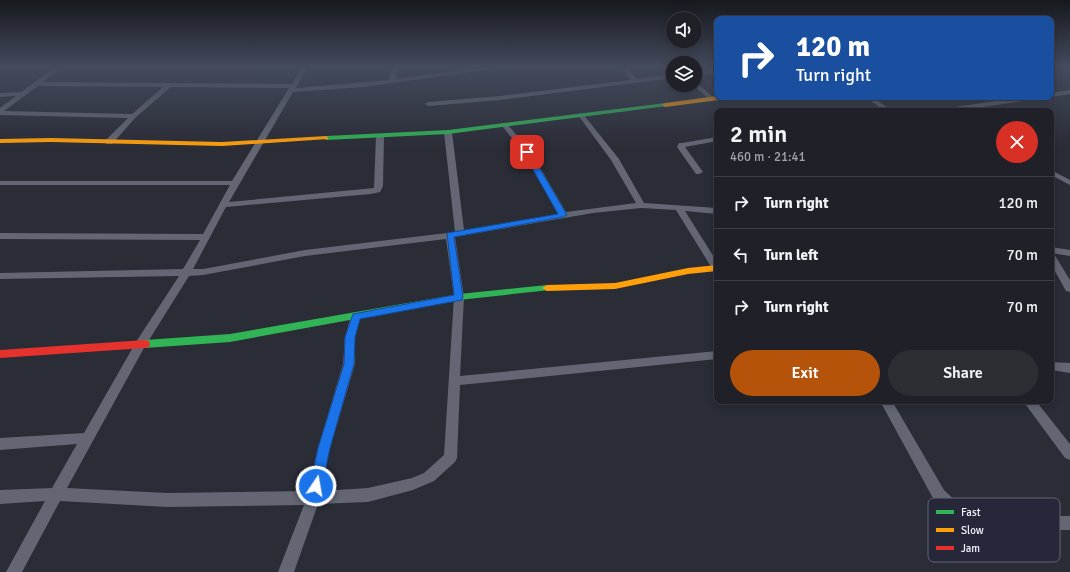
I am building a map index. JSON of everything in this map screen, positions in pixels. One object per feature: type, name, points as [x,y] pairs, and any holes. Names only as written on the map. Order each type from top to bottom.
[{"type":"street","points":[[0,96],[24,94]]},
{"type":"street","points":[[0,112],[24,94]]},
{"type":"street","points":[[109,142],[134,116],[159,94]]},
{"type":"street","points":[[14,572],[56,494],[140,346],[186,272],[235,183],[290,94]]},
{"type":"street","points":[[428,104],[532,94]]},
{"type":"street","points":[[706,94],[712,99]]},
{"type":"street","points":[[0,141],[222,144],[448,132],[506,126],[712,99]]},
{"type":"street","points":[[873,100],[885,108]]},
{"type":"street","points":[[963,108],[1016,100]]},
{"type":"street","points":[[0,112],[134,116]]},
{"type":"street","points":[[581,115],[614,159],[641,205]]},
{"type":"street","points":[[506,126],[527,152],[563,215]]},
{"type":"street","points":[[0,498],[56,494],[167,500],[314,498],[368,495],[413,484],[429,477],[450,458],[455,381],[459,297],[448,132]]},
{"type":"street","points":[[224,205],[371,192],[377,190],[379,186],[380,136]]},
{"type":"street","points":[[699,172],[681,147],[682,145],[714,140]]},
{"type":"street","points":[[1054,174],[1070,183]]},
{"type":"street","points":[[0,183],[235,183]]},
{"type":"street","points":[[0,276],[204,272],[305,253],[455,234],[563,215],[641,205],[714,211]]},
{"type":"street","points":[[679,209],[714,263]]},
{"type":"street","points":[[0,236],[206,237]]},
{"type":"street","points":[[1054,250],[1070,253]]},
{"type":"street","points":[[1054,261],[1070,289]]},
{"type":"street","points":[[0,354],[140,346],[242,336],[459,297],[547,288],[615,286],[688,271],[714,268]]},
{"type":"street","points":[[286,572],[314,498],[324,448],[349,364],[350,337],[356,316]]},
{"type":"street","points":[[455,381],[714,355]]},
{"type":"street","points":[[1054,366],[1070,368]]},
{"type":"street","points":[[888,404],[939,495],[942,498]]},
{"type":"street","points":[[1031,404],[1070,454]]},
{"type":"street","points":[[0,444],[88,438]]},
{"type":"traffic: fast","points":[[326,138],[448,132],[665,105]]},
{"type":"traffic: fast","points":[[145,344],[230,338],[459,297],[547,288]]},
{"type":"traffic: slow","points":[[665,105],[714,99]]},
{"type":"traffic: slow","points":[[0,141],[51,140],[222,144],[326,138]]},
{"type":"traffic: slow","points":[[547,288],[615,286],[688,271],[714,268]]},
{"type":"traffic: jam","points":[[0,354],[145,344]]},
{"type":"route","points":[[316,486],[324,448],[349,364],[348,351],[350,337],[356,316],[459,297],[450,235],[563,215],[527,152]]}]
